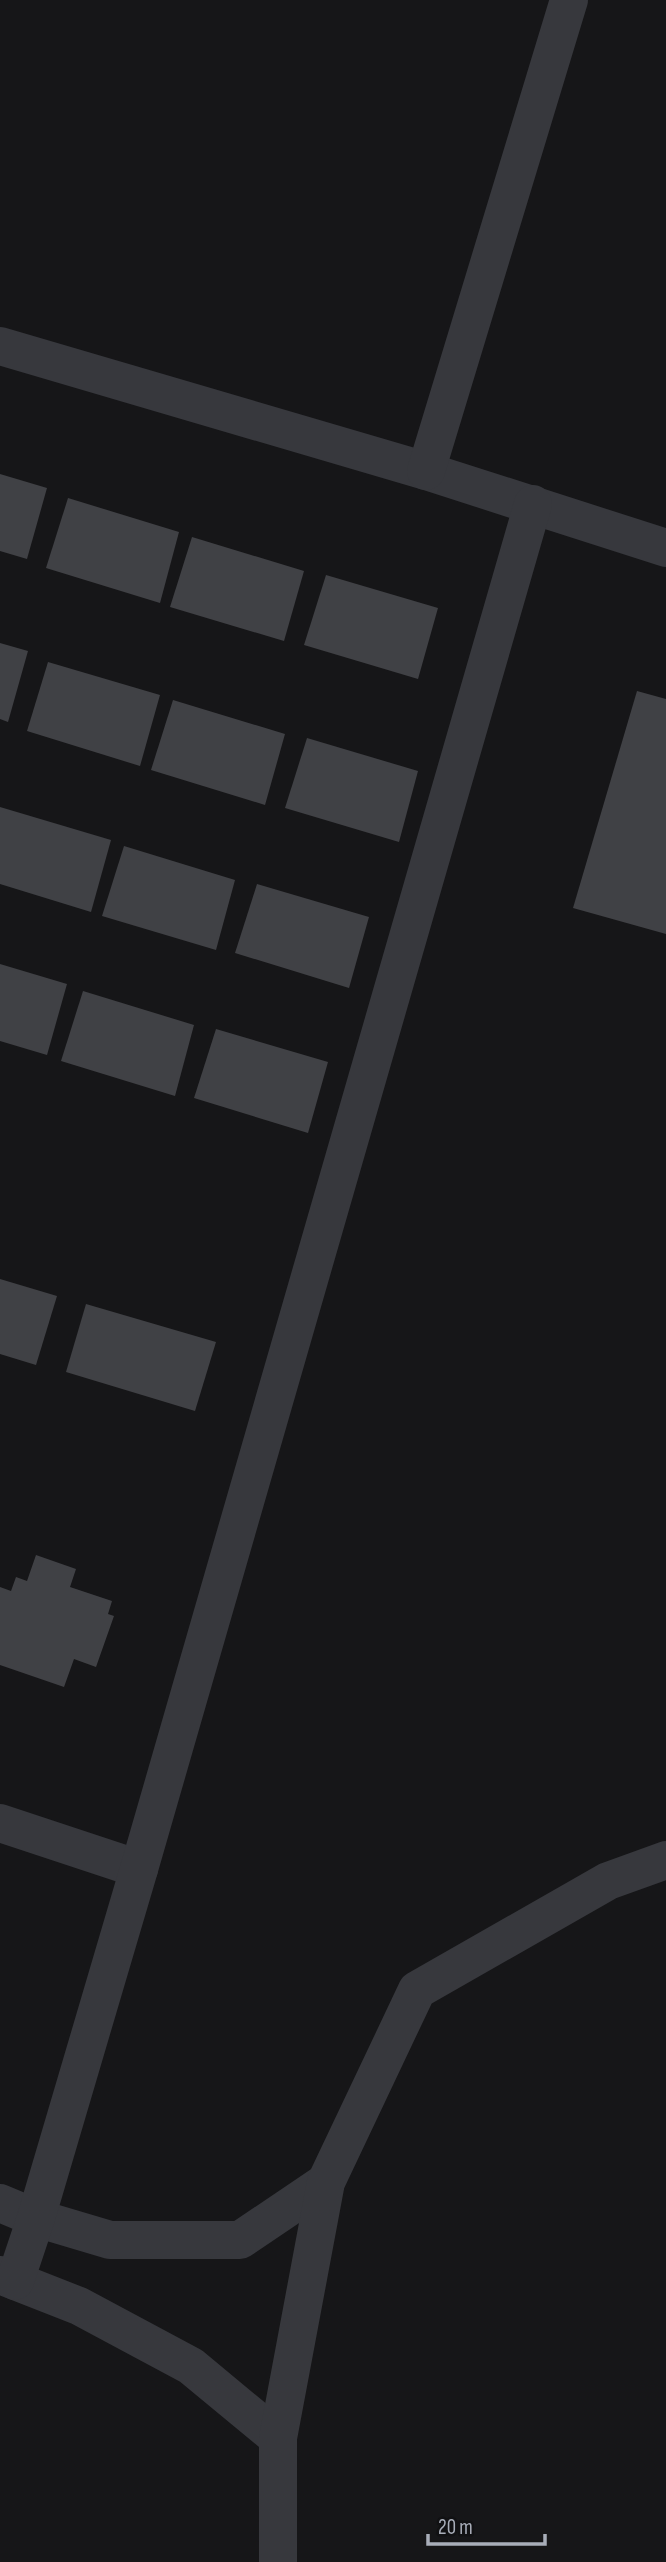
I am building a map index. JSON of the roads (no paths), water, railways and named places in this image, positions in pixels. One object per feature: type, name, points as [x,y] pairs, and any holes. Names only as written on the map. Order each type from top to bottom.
[{"type":"lane","points":[[426,471],[569,0]]},
{"type":"lane","points":[[0,346],[426,471],[666,548]]},
{"type":"lane","points":[[278,2438],[191,2366],[79,2306],[8,2278],[36,2218],[533,504]]},
{"type":"lane","points":[[0,1823],[139,1869]]},
{"type":"lane","points":[[278,2562],[278,2438],[326,2182],[417,1990],[608,1881],[666,1860]]},
{"type":"lane","points":[[0,2203],[36,2218],[110,2240],[240,2240],[326,2182]]}]
